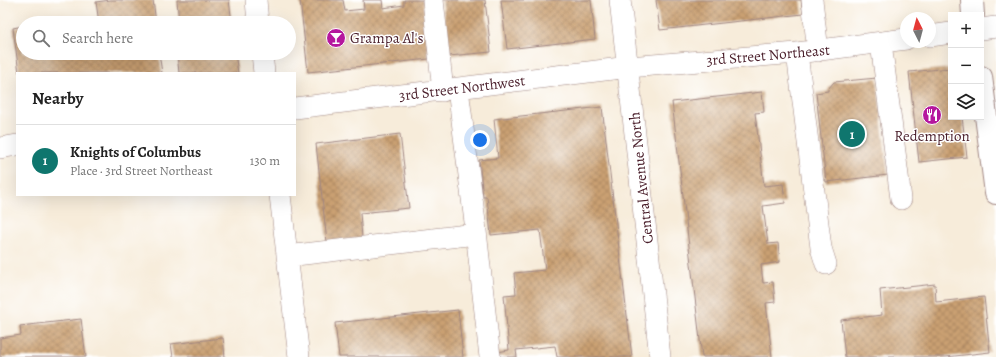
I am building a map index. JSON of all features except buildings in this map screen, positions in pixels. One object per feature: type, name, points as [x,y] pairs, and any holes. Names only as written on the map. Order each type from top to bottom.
[{"type":"main road","points":[[972,0],[973,12]]},
{"type":"main road","points":[[982,84],[996,193]]},
{"type":"street","points":[[256,0],[257,16]]},
{"type":"street","points":[[433,0],[476,234],[490,357]]},
{"type":"street","name":"Central Avenue North","points":[[620,0],[629,67],[660,357]]},
{"type":"street","points":[[812,0],[818,50]]},
{"type":"street","points":[[984,29],[996,27]]},
{"type":"street","points":[[936,35],[948,33]]},
{"type":"street","name":"3rd Street Northeast","points":[[629,67],[797,53],[900,41]]},
{"type":"street","points":[[881,43],[901,199]]},
{"type":"street","points":[[797,53],[821,248],[826,264]]},
{"type":"street","points":[[263,60],[264,72]]},
{"type":"street","name":"3rd Street Northwest","points":[[296,108],[629,67]]},
{"type":"street","points":[[0,148],[16,145]]},
{"type":"street","points":[[280,196],[299,357]]},
{"type":"street","points":[[287,256],[476,234]]},
{"type":"place","name":"Grampa Al's","points":[[336,38]]},
{"type":"place","name":"Redemption","points":[[932,115]]},
{"type":"place","name":"Knights of Columbus","points":[[852,134]]}]
